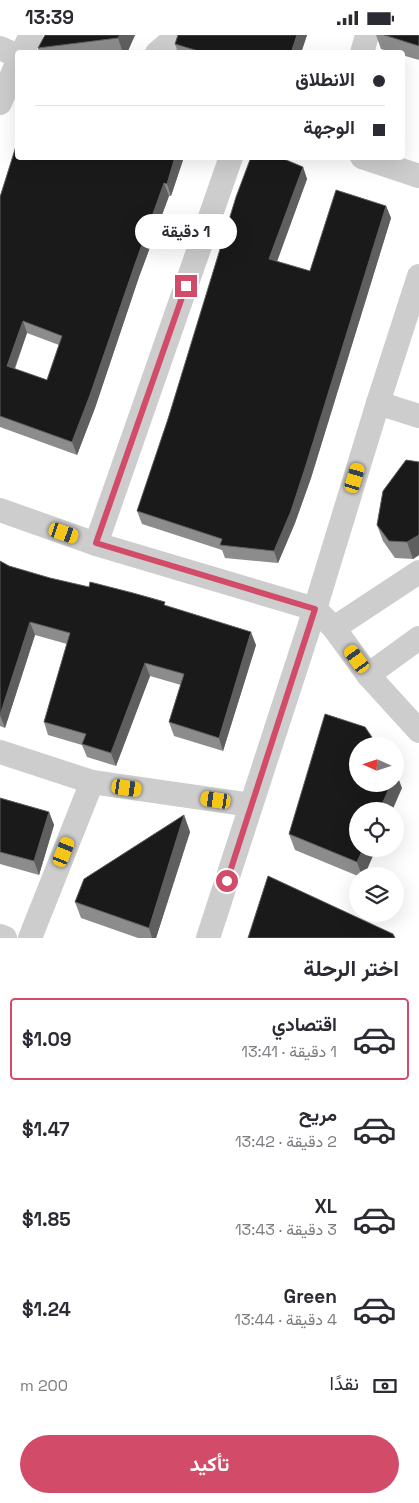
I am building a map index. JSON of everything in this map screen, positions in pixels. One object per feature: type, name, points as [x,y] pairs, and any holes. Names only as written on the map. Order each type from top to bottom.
[{"type":"street","points":[[23,50],[30,35]]},
{"type":"street","points":[[160,50],[178,35]]},
{"type":"street","points":[[363,50],[367,35]]},
{"type":"street","points":[[0,48],[15,55]]},
{"type":"street","points":[[0,103],[15,68]]},
{"type":"street","points":[[96,543],[230,160]]},
{"type":"street","points":[[371,160],[419,176]]},
{"type":"street","points":[[208,938],[315,609],[419,277]]},
{"type":"street","points":[[378,403],[419,416]]},
{"type":"street","points":[[0,510],[96,543],[315,609],[334,628],[368,675],[419,731]]},
{"type":"street","points":[[334,628],[419,572]]},
{"type":"street","points":[[368,675],[419,638]]},
{"type":"street","points":[[0,752],[92,783],[251,805]]},
{"type":"street","points":[[30,938],[92,783]]},
{"type":"street","points":[[0,937],[5,938]]},
{"type":"building","points":[[45,35],[120,35],[118,38],[38,48]]},
{"type":"building","points":[[178,35],[297,35],[292,50],[195,50],[175,44]]},
{"type":"building","points":[[384,35],[419,35],[419,46]]},
{"type":"building","points":[[15,149],[15,160],[174,160],[167,184],[164,183],[72,442],[0,416],[0,197]],"holes":[[[23,321],[62,336],[47,380],[7,366]]]},
{"type":"building","points":[[250,160],[286,160],[303,167],[269,259],[310,271],[336,190],[386,206],[306,465],[291,511],[274,551],[220,545],[222,539],[137,511],[168,419],[236,197]]},
{"type":"building","points":[[406,460],[419,462],[419,535],[407,542],[389,541],[377,525],[383,491]]},
{"type":"building","points":[[0,561],[9,566],[50,578],[89,587],[90,582],[165,602],[164,605],[251,632],[219,738],[169,722],[184,674],[145,663],[111,753],[82,744],[86,734],[44,722],[70,633],[30,622],[0,715]]},
{"type":"building","points":[[325,714],[365,727],[372,737],[349,737],[349,793],[387,793],[383,802],[349,802],[349,857],[359,857],[357,862],[289,834]]},
{"type":"building","points":[[0,798],[49,812],[34,861],[0,852]]},
{"type":"building","points":[[184,815],[149,928],[75,902],[84,879]]},
{"type":"building","points":[[268,876],[349,914],[349,922],[367,922],[393,934],[395,938],[248,938]]},
{"type":"route","points":[[186,286],[96,543],[315,609],[227,881]]}]
